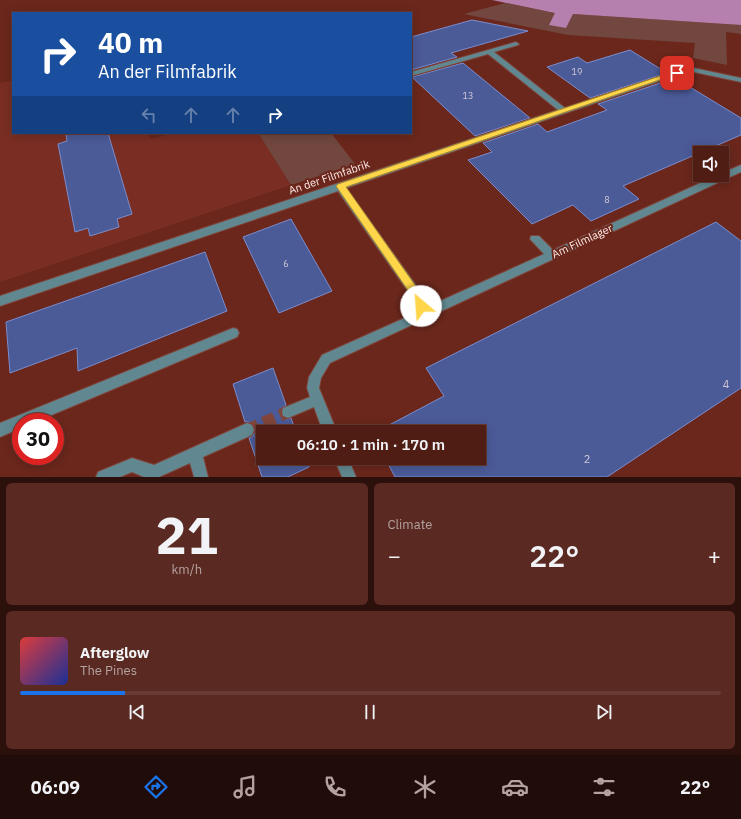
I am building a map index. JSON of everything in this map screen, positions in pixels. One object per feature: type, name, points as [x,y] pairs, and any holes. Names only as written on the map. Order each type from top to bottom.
[{"type":"street","points":[[412,74],[516,44]]},
{"type":"street","points":[[489,52],[564,111]]},
{"type":"street","name":"An der Filmfabrik","points":[[0,301],[689,69],[741,80]]},
{"type":"street","name":"Am Filmlager","points":[[327,425],[313,388],[315,377],[326,359],[741,168]]},
{"type":"street","points":[[340,186],[419,298],[424,314]]},
{"type":"street","points":[[535,239],[552,255]]},
{"type":"street","points":[[0,430],[234,333]]},
{"type":"street","points":[[288,412],[317,400]]},
{"type":"street","points":[[103,477],[132,465],[153,474],[247,430]]},
{"type":"street","points":[[195,454],[201,477]]},
{"type":"street","points":[[344,465],[349,477]]},
{"type":"shaded area","points":[[492,0],[741,0],[741,25],[573,14],[566,28],[549,25],[555,13]]},
{"type":"shaded area","points":[[505,3],[555,13],[566,28],[573,14],[741,25],[741,34],[726,32],[727,65],[693,58],[695,43],[568,35],[464,14]]},
{"type":"shaded area","points":[[11,81],[12,134],[148,134],[151,139],[170,134],[259,134],[291,185],[0,282],[0,83]]},
{"type":"shaded area","points":[[259,134],[332,134],[355,164],[291,185]]},
{"type":"building","points":[[472,20],[528,31],[451,53],[457,57],[412,70],[412,37]]},
{"type":"building","points":[[630,50],[667,73],[590,98],[547,67],[578,57],[587,63]]},
{"type":"building","points":[[463,63],[530,118],[475,136],[412,77]]},
{"type":"building","points":[[675,78],[741,118],[741,135],[716,146],[693,146],[693,156],[623,186],[639,199],[591,221],[573,205],[532,224],[468,160],[492,152],[483,143],[538,124],[547,132],[607,110],[598,104]]},
{"type":"building","points":[[66,134],[108,134],[132,214],[117,219],[119,227],[90,236],[88,228],[75,232],[58,144],[67,141]]},
{"type":"building","points":[[291,219],[332,291],[279,313],[243,237]]},
{"type":"building","points":[[716,222],[741,241],[741,388],[607,477],[395,477],[389,465],[486,465],[486,425],[389,425],[444,396],[426,368]]},
{"type":"building","points":[[205,252],[227,311],[78,371],[77,348],[10,373],[6,322]]},
{"type":"building","points":[[273,368],[286,405],[282,408],[282,416],[287,419],[291,418],[294,425],[256,425],[256,459],[249,438],[253,436],[255,429],[253,424],[245,422],[233,384]]},
{"type":"building","points":[[258,465],[308,465],[309,467],[288,477],[262,477]]},
{"type":"tunnel","points":[[247,430],[288,412]]},
{"type":"route","points":[[421,306],[419,298],[340,186],[677,73]]}]
